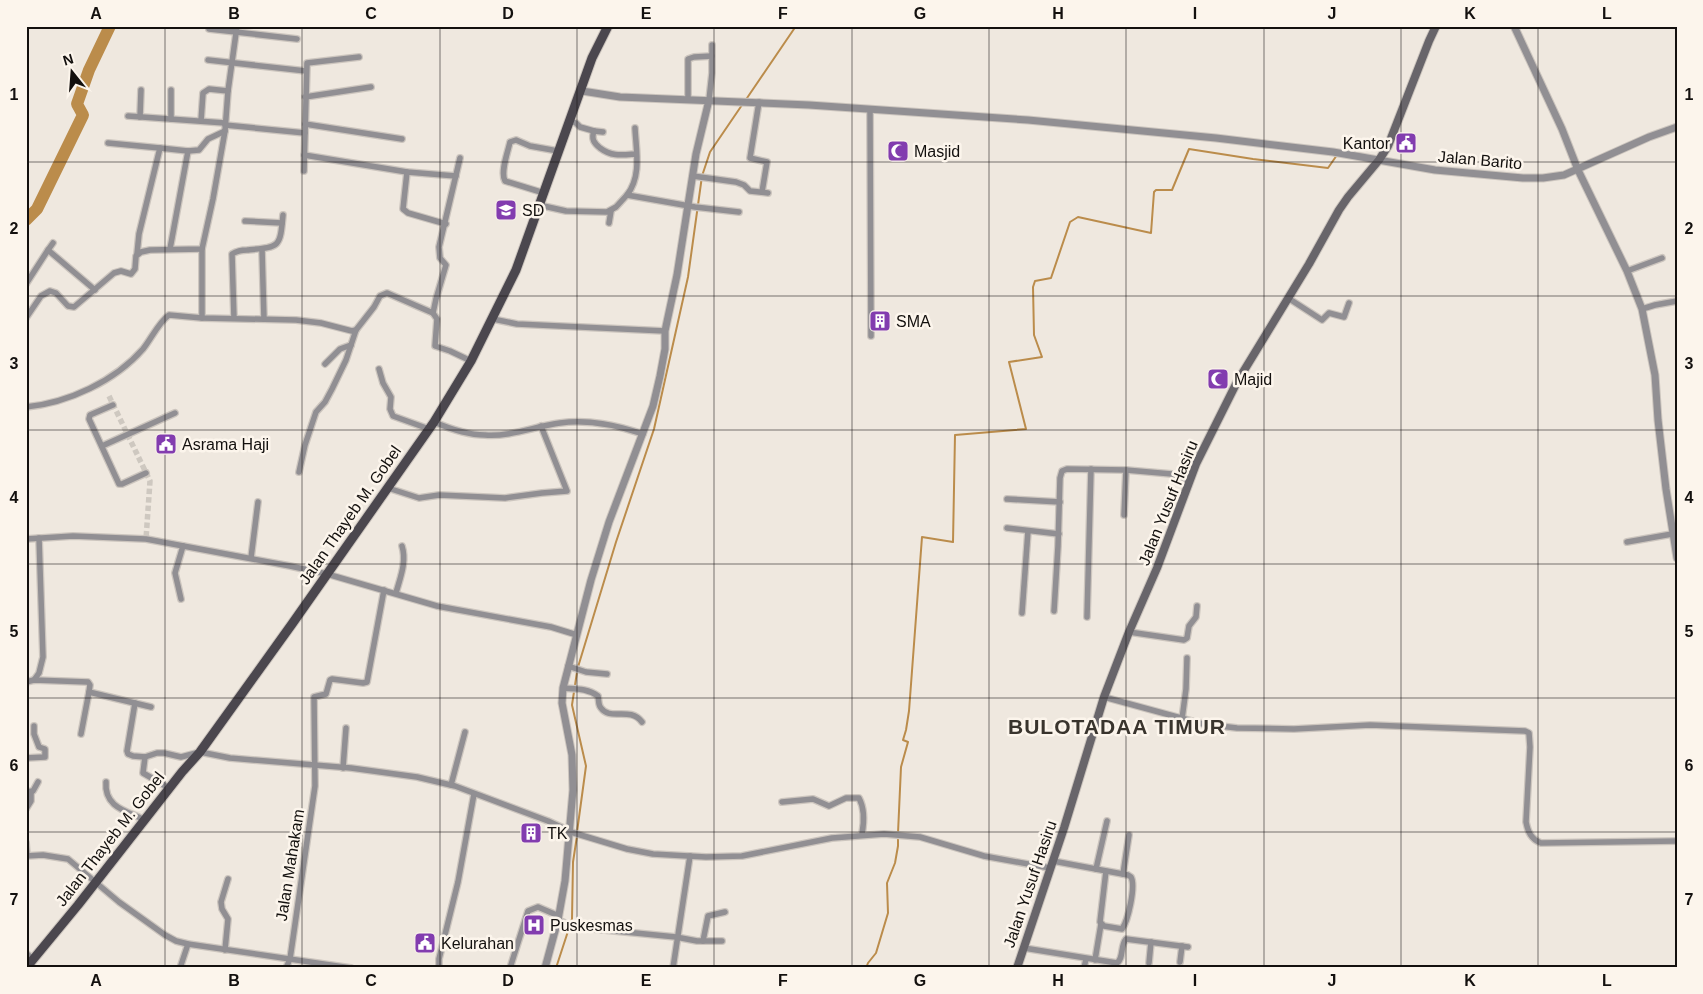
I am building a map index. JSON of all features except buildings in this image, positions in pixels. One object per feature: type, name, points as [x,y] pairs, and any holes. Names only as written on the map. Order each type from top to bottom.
[{"type":"main road","name":"Jalan Thayeb M. Gobel","points":[[26,968],[30,956],[96,882],[169,788],[200,752],[388,488],[431,425],[471,361],[516,270],[558,151],[582,91],[592,58],[608,26]]},
{"type":"main road","name":"Jalan Yusuf Hasiru","points":[[1017,968],[1052,864],[1104,697],[1129,632],[1160,561],[1189,480],[1237,382],[1348,197],[1379,160],[1392,137],[1436,26]]},
{"type":"street","points":[[1514,26],[1562,129],[1578,170],[1627,271],[1642,309],[1656,375],[1659,430],[1672,534],[1677,558]]},
{"type":"street","points":[[208,29],[236,29],[297,39]]},
{"type":"street","points":[[202,318],[202,249],[213,199],[225,126],[236,29]]},
{"type":"street","points":[[545,968],[558,918],[572,832],[574,770],[562,702],[562,688],[574,668],[577,635],[609,522],[653,406],[660,376],[665,349],[665,331],[677,275],[695,207],[709,100],[712,44]]},
{"type":"street","points":[[688,100],[688,59],[712,56]]},
{"type":"street","points":[[304,170],[307,63],[359,57]]},
{"type":"street","points":[[208,60],[306,72]]},
{"type":"street","points":[[305,97],[371,87]]},
{"type":"street","points":[[201,121],[203,93],[209,89],[228,91]]},
{"type":"street","points":[[140,117],[141,90]]},
{"type":"street","points":[[171,90],[171,119]]},
{"type":"street","name":"Jalan Barito","points":[[582,91],[611,96],[746,101],[1028,120],[1216,138],[1333,152],[1443,171],[1505,177],[1543,178],[1564,175],[1621,149],[1677,127]]},
{"type":"street","points":[[699,177],[741,183],[748,190],[765,192],[768,162],[750,158],[759,102]]},
{"type":"street","points":[[870,109],[871,336]]},
{"type":"street","points":[[128,116],[201,121],[225,126],[304,133]]},
{"type":"street","points":[[570,121],[580,127],[603,132]]},
{"type":"street","points":[[305,124],[402,139]]},
{"type":"street","points":[[108,143],[188,151],[199,150],[208,139],[225,126]]},
{"type":"street","points":[[609,223],[611,211],[627,195],[633,184],[637,168],[635,128]]},
{"type":"street","points":[[594,131],[592,138],[607,153],[636,154]]},
{"type":"street","points":[[544,193],[503,178],[510,142],[516,140],[530,146],[558,151]]},
{"type":"street","points":[[26,318],[41,296],[46,292],[52,291],[56,293],[68,306],[72,307],[79,304],[114,273],[120,271],[131,274],[135,269],[139,234],[160,148]]},
{"type":"street","points":[[170,249],[188,151]]},
{"type":"street","points":[[304,155],[407,172],[456,176]]},
{"type":"street","points":[[433,313],[446,265],[438,252],[460,158]]},
{"type":"street","points":[[407,172],[403,209],[408,213],[446,224]]},
{"type":"street","points":[[627,195],[695,207],[739,212]]},
{"type":"street","points":[[539,205],[566,211],[611,211]]},
{"type":"street","points":[[234,318],[232,254],[237,251],[272,247],[278,243],[281,237],[283,215]]},
{"type":"street","points":[[245,221],[282,223]]},
{"type":"street","points":[[26,284],[53,243]]},
{"type":"street","points":[[137,254],[144,250],[202,249]]},
{"type":"street","points":[[262,249],[264,319]]},
{"type":"street","points":[[48,250],[96,290]]},
{"type":"street","points":[[1627,271],[1662,258]]},
{"type":"street","points":[[300,472],[305,445],[316,412],[325,402],[332,389],[356,330],[380,296],[386,292],[433,313],[437,319],[435,346],[471,361]]},
{"type":"street","points":[[1288,298],[1322,320],[1329,313],[1344,317],[1349,303]]},
{"type":"street","points":[[1642,309],[1677,301]]},
{"type":"street","points":[[26,407],[75,396],[110,377],[135,358],[167,316],[296,320],[321,323],[345,330],[356,330]]},
{"type":"street","points":[[492,319],[517,324],[665,331]]},
{"type":"street","points":[[325,364],[343,346],[351,345]]},
{"type":"street","points":[[379,369],[391,397],[390,409],[393,416],[482,435],[498,435],[570,422],[607,424],[643,434]]},
{"type":"street","points":[[113,405],[89,416],[119,484],[146,473]]},
{"type":"street","points":[[102,446],[175,413]]},
{"type":"street","points":[[388,488],[419,498],[439,495],[505,498],[566,491],[540,426]]},
{"type":"street","points":[[1054,610],[1059,534],[1060,478],[1062,471],[1067,469],[1126,470],[1172,474],[1189,480]]},
{"type":"street","points":[[1087,617],[1092,469]]},
{"type":"street","points":[[1124,514],[1126,470]]},
{"type":"street","points":[[1007,499],[1060,502]]},
{"type":"street","points":[[251,558],[258,502]]},
{"type":"street","points":[[1007,528],[1059,534]]},
{"type":"street","points":[[1022,613],[1028,531]]},
{"type":"street","points":[[1627,542],[1672,534]]},
{"type":"street","points":[[26,539],[73,536],[126,537],[183,546],[327,574],[446,608],[551,627],[577,635]]},
{"type":"street","points":[[34,680],[39,673],[43,656],[40,538]]},
{"type":"street","points":[[182,599],[176,573],[183,546]]},
{"type":"street","points":[[396,593],[405,558],[402,546]]},
{"type":"street","name":"Jalan Mahakam","points":[[286,968],[290,959],[312,814],[316,765],[314,698],[326,694],[332,679],[367,682],[384,590]]},
{"type":"street","points":[[1129,632],[1184,640],[1188,638],[1189,626],[1196,618],[1198,606]]},
{"type":"street","points":[[1182,719],[1186,689],[1187,658]]},
{"type":"street","points":[[574,668],[586,672],[606,674]]},
{"type":"street","points":[[26,682],[34,680],[88,682],[90,685],[81,734]]},
{"type":"street","points":[[562,688],[575,688],[596,694],[602,710],[616,714],[636,715],[642,722]]},
{"type":"street","points":[[89,692],[151,707]]},
{"type":"street","points":[[1104,697],[1203,724],[1261,729],[1370,725],[1525,730],[1528,733],[1530,747],[1526,822],[1528,831],[1537,841],[1551,843],[1677,841]]},
{"type":"street","points":[[135,703],[127,752],[131,756],[145,757],[157,753],[181,757],[200,752],[230,758],[316,765],[417,777],[451,785],[581,835],[627,849],[653,854],[742,856],[832,838],[862,834],[884,834],[920,837],[984,856],[1096,869],[1132,877],[1134,881],[1124,927],[1120,929],[1100,924]]},
{"type":"street","points":[[26,758],[45,758],[45,748],[39,747],[34,736],[34,726]]},
{"type":"street","points":[[342,768],[346,728]]},
{"type":"street","points":[[451,785],[465,732]]},
{"type":"street","points":[[145,757],[143,774],[169,788]]},
{"type":"street","points":[[26,809],[31,801],[29,792],[38,782]]},
{"type":"street","points":[[106,782],[107,796],[113,805],[145,820]]},
{"type":"street","points":[[439,968],[442,945],[458,882],[474,794]]},
{"type":"street","points":[[782,802],[814,799],[830,806],[846,798],[859,798],[863,815],[862,834]]},
{"type":"street","points":[[1096,869],[1107,821]]},
{"type":"street","points":[[1123,874],[1129,835]]},
{"type":"street","points":[[26,843],[27,856],[43,855],[68,859],[119,902],[176,941],[351,968]]},
{"type":"street","points":[[673,968],[676,937],[690,856]]},
{"type":"street","points":[[1095,960],[1106,871]]},
{"type":"street","points":[[225,950],[228,919],[221,907],[221,902],[228,878]]},
{"type":"street","points":[[510,968],[528,911],[538,907],[571,926],[722,942]]},
{"type":"street","points":[[703,941],[708,916],[725,912]]},
{"type":"street","points":[[1024,948],[1118,963],[1126,939],[1185,946],[1180,962]]},
{"type":"street","points":[[1149,963],[1152,942]]},
{"type":"street","points":[[180,968],[188,944]]},
{"type":"street","points":[[1084,968],[1086,959]]},
{"type":"waterway","points":[[26,220],[37,209],[83,115],[77,104],[89,70],[110,26]]},
{"type":"waterway","points":[[745,101],[796,26]]},
{"type":"waterway","points":[[578,667],[616,542],[654,429],[688,277],[702,176],[710,152],[742,105]]},
{"type":"waterway","points":[[898,833],[901,767],[908,742],[903,740],[909,711],[922,537],[953,542],[955,435],[1026,429],[1009,362],[1042,357],[1034,335],[1033,287],[1035,281],[1051,278],[1070,222],[1078,217],[1151,233],[1154,192],[1156,190],[1172,190],[1189,149],[1328,168],[1337,155]]},
{"type":"waterway","points":[[577,672],[572,705],[586,766],[577,832]]},
{"type":"waterway","points":[[556,968],[572,919],[573,862],[577,836]]},
{"type":"waterway","points":[[866,968],[876,953],[888,913],[887,883],[895,863],[898,837]]},
{"type":"tunnel","points":[[109,396],[150,481],[146,539]]},
{"type":"place","name":"Kantor","points":[[1406,143]]},
{"type":"place","name":"Masjid","points":[[898,151]]},
{"type":"place","name":"SD","points":[[506,210]]},
{"type":"place","name":"SMA","points":[[880,321]]},
{"type":"place","name":"Majid","points":[[1218,379]]},
{"type":"place","name":"Asrama Haji","points":[[166,444]]},
{"type":"place","name":"TK","points":[[531,833]]},
{"type":"place","name":"Puskesmas","points":[[534,925]]},
{"type":"place","name":"Kelurahan","points":[[425,943]]},
{"type":"district","name":"BULOTADAA TIMUR","points":[[1117,726]]}]
